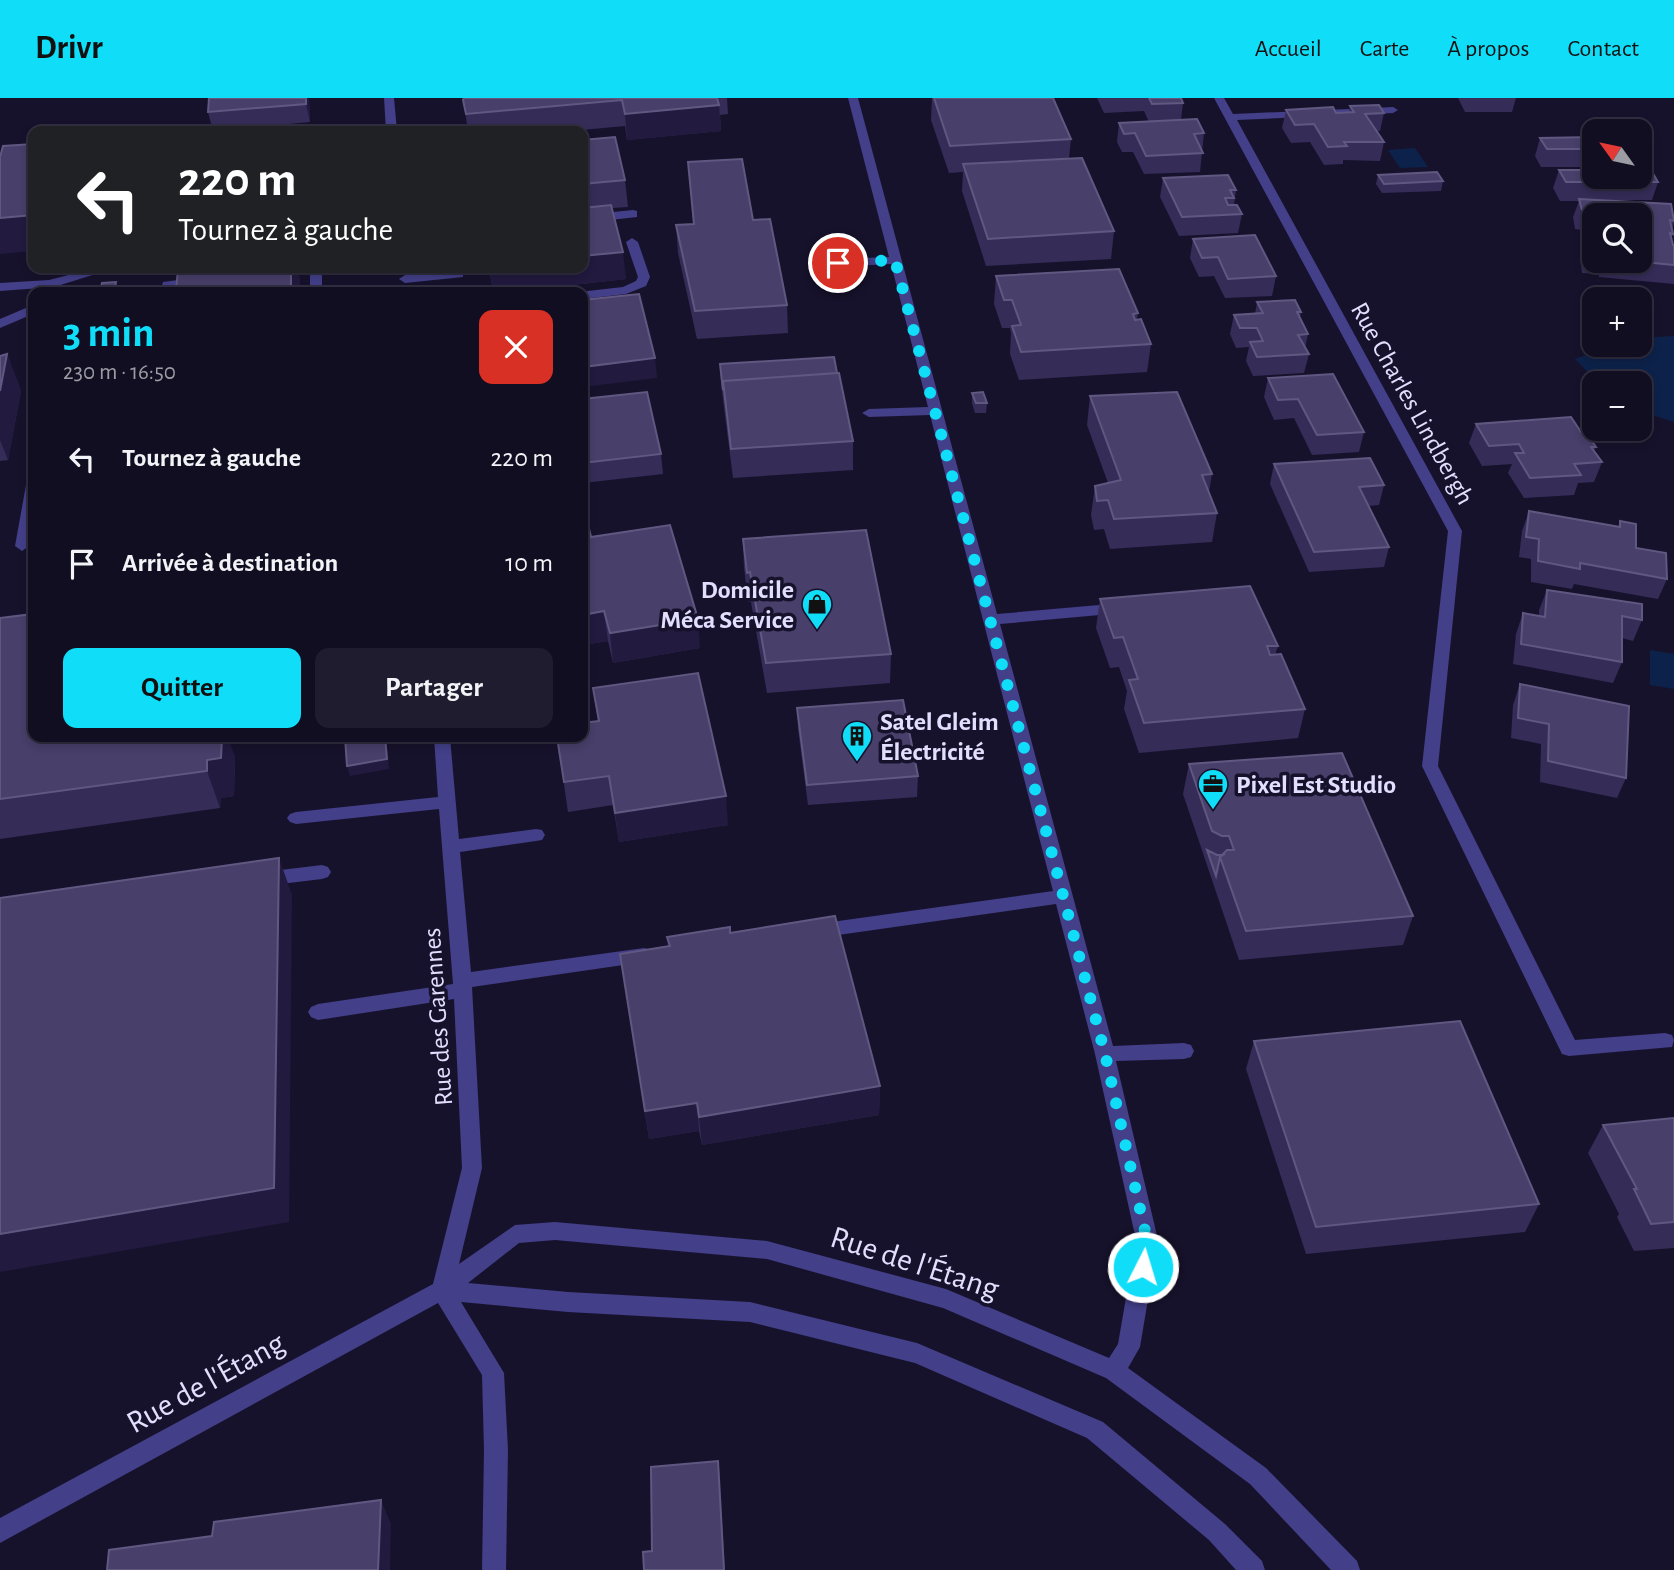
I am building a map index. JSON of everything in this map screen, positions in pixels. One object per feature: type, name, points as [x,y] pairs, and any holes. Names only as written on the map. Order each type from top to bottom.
[{"type":"street","points":[[389,98],[392,126]]},
{"type":"street","points":[[853,98],[1105,1054],[1147,1240],[1129,1347],[1114,1371]]},
{"type":"street","name":"Rue Charles Lindbergh","points":[[1219,98],[1455,531],[1430,766],[1569,1048],[1665,1041]]},
{"type":"street","points":[[1229,117],[1393,110]]},
{"type":"street","points":[[588,218],[633,214]]},
{"type":"street","points":[[588,294],[625,290],[642,283],[644,277],[632,242]]},
{"type":"street","points":[[814,264],[895,260]]},
{"type":"street","points":[[49,287],[93,273]]},
{"type":"street","points":[[259,274],[268,273]]},
{"type":"street","points":[[405,280],[459,274]]},
{"type":"street","points":[[167,287],[219,279]]},
{"type":"street","points":[[0,287],[28,288]]},
{"type":"street","points":[[0,324],[28,311]]},
{"type":"street","points":[[869,413],[935,411]]},
{"type":"street","points":[[22,546],[28,513]]},
{"type":"street","points":[[990,620],[1132,607]]},
{"type":"street","name":"Rue des Garennes","points":[[442,742],[468,1054],[472,1168],[442,1290]]},
{"type":"street","points":[[296,818],[447,802]]},
{"type":"street","points":[[451,847],[536,835]]},
{"type":"street","points":[[241,882],[322,872]]},
{"type":"street","points":[[801,933],[1063,896]]},
{"type":"street","points":[[318,1012],[668,952]]},
{"type":"street","points":[[1105,1054],[1184,1051]]},
{"type":"street","name":"Rue de l'Étang","points":[[0,1531],[442,1290],[515,1234],[555,1231],[767,1250],[946,1299],[1114,1371],[1258,1476],[1348,1570]]},
{"type":"street","points":[[442,1290],[493,1373],[496,1450],[494,1570]]},
{"type":"street","points":[[442,1290],[750,1312],[917,1353],[1095,1430],[1217,1532],[1253,1570]]},
{"type":"water","points":[[1415,148],[1428,167],[1400,168],[1388,150]]},
{"type":"water","points":[[1674,336],[1674,422],[1652,415],[1652,371],[1587,371],[1575,359],[1582,356],[1652,357],[1652,337]]},
{"type":"water","points":[[1650,650],[1674,654],[1674,689],[1650,685]]},
{"type":"building","points":[[209,98],[306,98],[306,104],[208,112]]},
{"type":"building","points":[[464,98],[717,98],[719,105],[625,114],[622,100],[466,114]]},
{"type":"building","points":[[934,98],[1053,98],[1071,139],[950,146]]},
{"type":"building","points":[[1149,98],[1181,98],[1183,103],[1152,104]]},
{"type":"building","points":[[1379,105],[1384,113],[1365,114],[1384,142],[1344,142],[1347,146],[1328,147],[1314,124],[1295,125],[1286,110],[1333,107],[1336,113],[1354,112],[1350,106]]},
{"type":"building","points":[[1197,119],[1204,133],[1194,134],[1203,153],[1146,156],[1135,133],[1124,134],[1119,123]]},
{"type":"building","points":[[615,137],[625,180],[588,184],[588,140]]},
{"type":"building","points":[[1582,137],[1582,149],[1547,149],[1540,138]]},
{"type":"building","points":[[28,144],[28,215],[0,218],[0,157],[3,146]]},
{"type":"building","points":[[1082,158],[1114,231],[988,239],[963,164]]},
{"type":"building","points":[[742,159],[753,220],[770,219],[787,305],[695,311],[676,225],[694,224],[688,162]]},
{"type":"building","points":[[1559,170],[1582,170],[1582,182],[1566,182]]},
{"type":"building","points":[[1437,172],[1443,181],[1384,184],[1378,175]]},
{"type":"building","points":[[1228,175],[1236,190],[1230,190],[1234,198],[1225,198],[1228,205],[1237,205],[1242,214],[1182,217],[1163,178]]},
{"type":"building","points":[[1579,199],[1671,204],[1674,221],[1670,220],[1673,234],[1670,233],[1674,245],[1674,265],[1652,263],[1652,203],[1582,203],[1582,210]]},
{"type":"building","points":[[611,205],[623,252],[588,256],[588,207]]},
{"type":"building","points":[[1255,235],[1276,276],[1228,279],[1218,257],[1202,258],[1193,239]]},
{"type":"building","points":[[1119,269],[1138,313],[1133,314],[1135,320],[1141,319],[1151,344],[1021,352],[1012,326],[1021,325],[1012,300],[1004,300],[996,276]]},
{"type":"building","points":[[178,273],[291,273],[291,287],[176,287]]},
{"type":"building","points":[[116,282],[115,287],[101,287],[102,283]]},
{"type":"building","points":[[639,294],[655,358],[588,366],[588,299]]},
{"type":"building","points":[[1295,300],[1301,312],[1297,312],[1308,334],[1298,335],[1309,354],[1257,357],[1250,342],[1263,341],[1257,328],[1240,328],[1234,315],[1263,313],[1257,302]]},
{"type":"building","points":[[7,354],[0,391],[0,356]]},
{"type":"building","points":[[834,357],[837,373],[723,381],[723,390],[720,364]]},
{"type":"building","points":[[839,373],[853,441],[731,449],[723,381]]},
{"type":"building","points":[[1333,374],[1364,432],[1317,435],[1298,399],[1278,400],[1268,378]]},
{"type":"building","points":[[647,392],[661,454],[588,462],[588,398]]},
{"type":"building","points":[[983,392],[987,403],[976,403],[972,393]]},
{"type":"building","points":[[1177,392],[1212,474],[1202,475],[1217,513],[1114,519],[1108,500],[1097,501],[1095,486],[1121,480],[1090,396]]},
{"type":"building","points":[[1571,417],[1582,432],[1582,441],[1592,441],[1596,447],[1591,447],[1602,462],[1574,464],[1581,475],[1530,478],[1515,453],[1524,453],[1519,444],[1489,446],[1476,424]]},
{"type":"building","points":[[1370,458],[1384,485],[1359,487],[1389,547],[1314,552],[1274,464]]},
{"type":"building","points":[[1529,511],[1620,527],[1620,521],[1636,524],[1636,548],[1666,553],[1667,579],[1580,563],[1580,569],[1538,561],[1539,539],[1526,537]]},
{"type":"building","points":[[588,525],[591,537],[670,525],[698,619],[610,633],[604,611],[588,614]]},
{"type":"building","name":"Domicile Méca Service","points":[[866,530],[891,654],[766,663],[750,572],[747,573],[743,539]]},
{"type":"building","points":[[1250,586],[1278,646],[1267,646],[1270,655],[1281,654],[1305,709],[1144,723],[1129,680],[1138,679],[1123,637],[1114,638],[1100,599]]},
{"type":"building","points":[[1547,590],[1642,604],[1642,620],[1622,616],[1622,662],[1521,644],[1523,613],[1545,617]]},
{"type":"building","points":[[28,615],[28,742],[222,742],[221,758],[207,760],[207,771],[0,799],[0,618]]},
{"type":"building","points":[[698,673],[726,796],[615,813],[609,776],[564,782],[558,742],[588,742],[588,722],[599,721],[593,688]]},
{"type":"building","points":[[1520,684],[1629,706],[1626,778],[1548,761],[1549,724],[1518,718]]},
{"type":"building","name":"Satel Gleim Électricité","points":[[903,700],[918,776],[807,785],[797,708]]},
{"type":"building","points":[[345,742],[385,742],[387,759],[347,766]]},
{"type":"building","points":[[1342,753],[1413,916],[1246,931],[1220,857],[1227,850],[1234,850],[1229,836],[1212,831],[1189,764]]},
{"type":"building","points":[[1207,850],[1223,855],[1220,857],[1216,876]]},
{"type":"building","points":[[279,858],[274,1188],[0,1234],[0,898]]},
{"type":"building","points":[[835,916],[880,1086],[699,1117],[697,1103],[645,1111],[620,954],[670,946],[667,937],[730,927],[730,933]]},
{"type":"building","points":[[1460,1021],[1539,1204],[1316,1227],[1254,1041]]},
{"type":"building","points":[[1674,1118],[1674,1222],[1651,1224],[1634,1189],[1637,1189],[1603,1125]]},
{"type":"building","points":[[718,1461],[724,1570],[644,1570],[643,1552],[652,1551],[651,1467]]},
{"type":"building","points":[[381,1500],[378,1570],[107,1570],[109,1550],[212,1536],[214,1522]]},
{"type":"place","name":"Domicile Méca Service","points":[[817,631]]},
{"type":"place","name":"Satel Gleim Électricité","points":[[857,763]]},
{"type":"place","name":"Pixel Est Studio","points":[[1213,811]]},
{"type":"route","points":[[838,263],[895,260],[1105,1054],[1147,1240],[1143,1267]]}]
